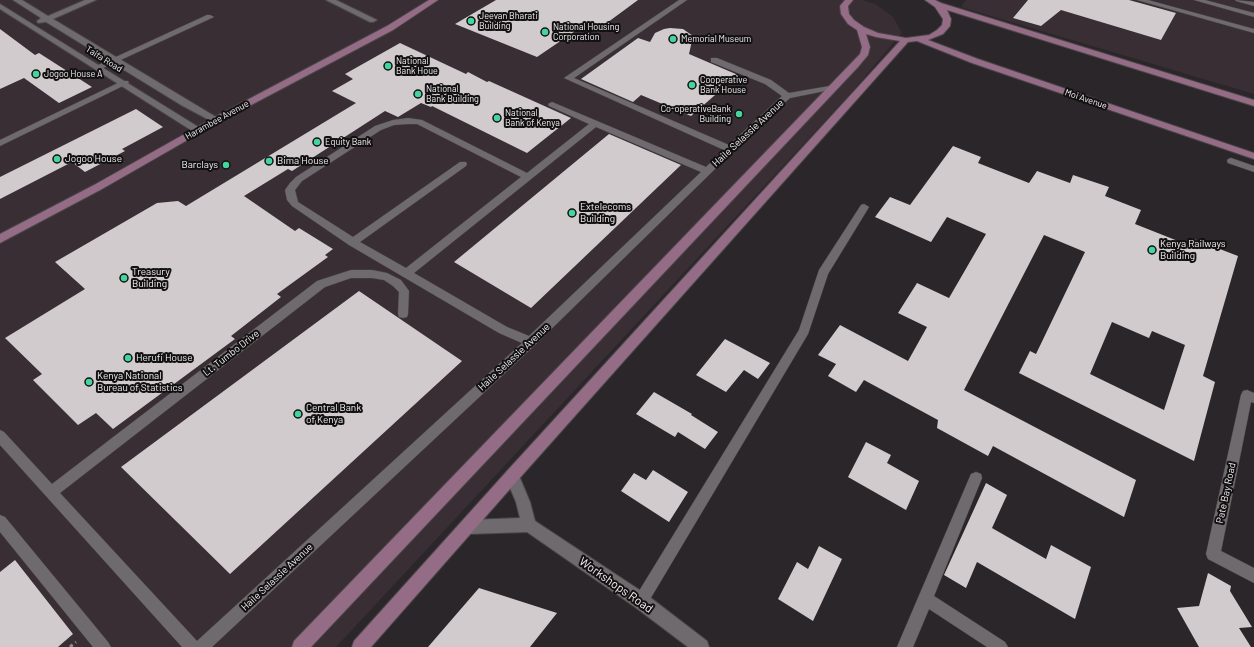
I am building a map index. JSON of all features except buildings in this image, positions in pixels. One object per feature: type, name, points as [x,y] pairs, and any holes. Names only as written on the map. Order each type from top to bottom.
[{"type":"main road","name":"Harambee Avenue","points":[[0,239],[98,187],[197,130],[390,28],[434,0]]},
{"type":"main road","points":[[837,0],[848,1]]},
{"type":"main road","points":[[848,1],[844,6],[845,14],[851,22],[860,29],[876,35],[906,40],[931,37],[940,32],[946,26],[947,19],[944,12],[929,0]]},
{"type":"main road","points":[[938,6],[1254,103]]},
{"type":"main road","points":[[300,647],[864,55],[866,47],[860,29]]},
{"type":"main road","name":"Moi Avenue","points":[[919,39],[975,61],[1254,156]]},
{"type":"main road","points":[[360,647],[468,528],[512,476],[906,40]]},
{"type":"street","name":"Taifa Road","points":[[17,0],[184,103],[216,120]]},
{"type":"street","points":[[32,25],[92,0]]},
{"type":"street","points":[[330,0],[373,20]]},
{"type":"street","name":"Taifa Road","points":[[1,7],[125,83],[197,130]]},
{"type":"street","points":[[468,528],[529,525],[523,502],[512,476]]},
{"type":"street","name":"Workshops Road","points":[[529,525],[641,601],[701,647]]},
{"type":"lane","points":[[684,0],[568,78],[730,149]]},
{"type":"lane","points":[[1140,0],[1254,30]]},
{"type":"lane","points":[[1197,0],[1254,15]]},
{"type":"lane","points":[[1238,0],[1254,4]]},
{"type":"lane","points":[[98,67],[210,17]]},
{"type":"lane","points":[[714,60],[768,82],[787,96]]},
{"type":"lane","points":[[0,142],[125,83]]},
{"type":"lane","name":"Haile Selassie Avenue","points":[[201,647],[531,342],[707,171],[787,96],[835,87]]},
{"type":"lane","points":[[552,104],[707,171]]},
{"type":"lane","points":[[528,177],[419,122],[408,121],[393,123],[378,128],[299,179],[290,190],[292,200],[295,204],[353,242],[503,330],[531,342]]},
{"type":"lane","points":[[407,273],[595,123]]},
{"type":"lane","points":[[1231,161],[1254,168]]},
{"type":"lane","points":[[353,242],[463,164]]},
{"type":"lane","points":[[641,601],[804,331],[823,273],[864,207]]},
{"type":"lane","name":"Lt. Tumbo Drive","points":[[51,492],[321,284],[350,274],[372,274],[387,277],[397,283],[404,290],[403,314]]},
{"type":"lane","name":"Pate Bay Road","points":[[1254,398],[1247,395],[1213,554],[1254,576]]},
{"type":"lane","points":[[1,438],[192,647]]},
{"type":"lane","points":[[905,647],[976,478]]},
{"type":"lane","points":[[0,522],[103,647]]},
{"type":"lane","points":[[926,599],[1000,647]]},
{"type":"shaded area","points":[[0,0],[862,0],[875,4],[893,17],[902,33],[850,94],[336,647],[0,647]]},
{"type":"shaded area","points":[[966,0],[1254,0],[1254,94],[961,7]]},
{"type":"place","name":"Jeevan Bharati Building","points":[[471,21]]},
{"type":"place","name":"National Housing Corporation","points":[[545,32]]},
{"type":"place","name":"Memorial Museum","points":[[673,39]]},
{"type":"place","name":"National Bank Houe","points":[[388,66]]},
{"type":"place","name":"Jogoo House A","points":[[36,74]]},
{"type":"place","name":"Cooperative Bank House","points":[[692,85]]},
{"type":"place","name":"National Bank Building","points":[[418,94]]},
{"type":"place","name":"Co-operativeBank Building","points":[[739,114]]},
{"type":"place","name":"National Bank of Kenya","points":[[497,118]]},
{"type":"place","name":"Equity Bank","points":[[317,142]]},
{"type":"place","name":"Jogoo House","points":[[57,159]]},
{"type":"place","name":"Bima House","points":[[269,161]]},
{"type":"place","name":"Barclays","points":[[226,165]]},
{"type":"place","name":"Extelecoms Building","points":[[572,213]]},
{"type":"place","name":"Kenya Railways Building","points":[[1152,250]]},
{"type":"place","name":"Treasury Building","points":[[124,278]]},
{"type":"place","name":"Herufi House","points":[[128,358]]},
{"type":"place","name":"Kenya National Bureau of Statistics","points":[[89,382]]},
{"type":"place","name":"Central Bank of Kenya","points":[[298,414]]}]
